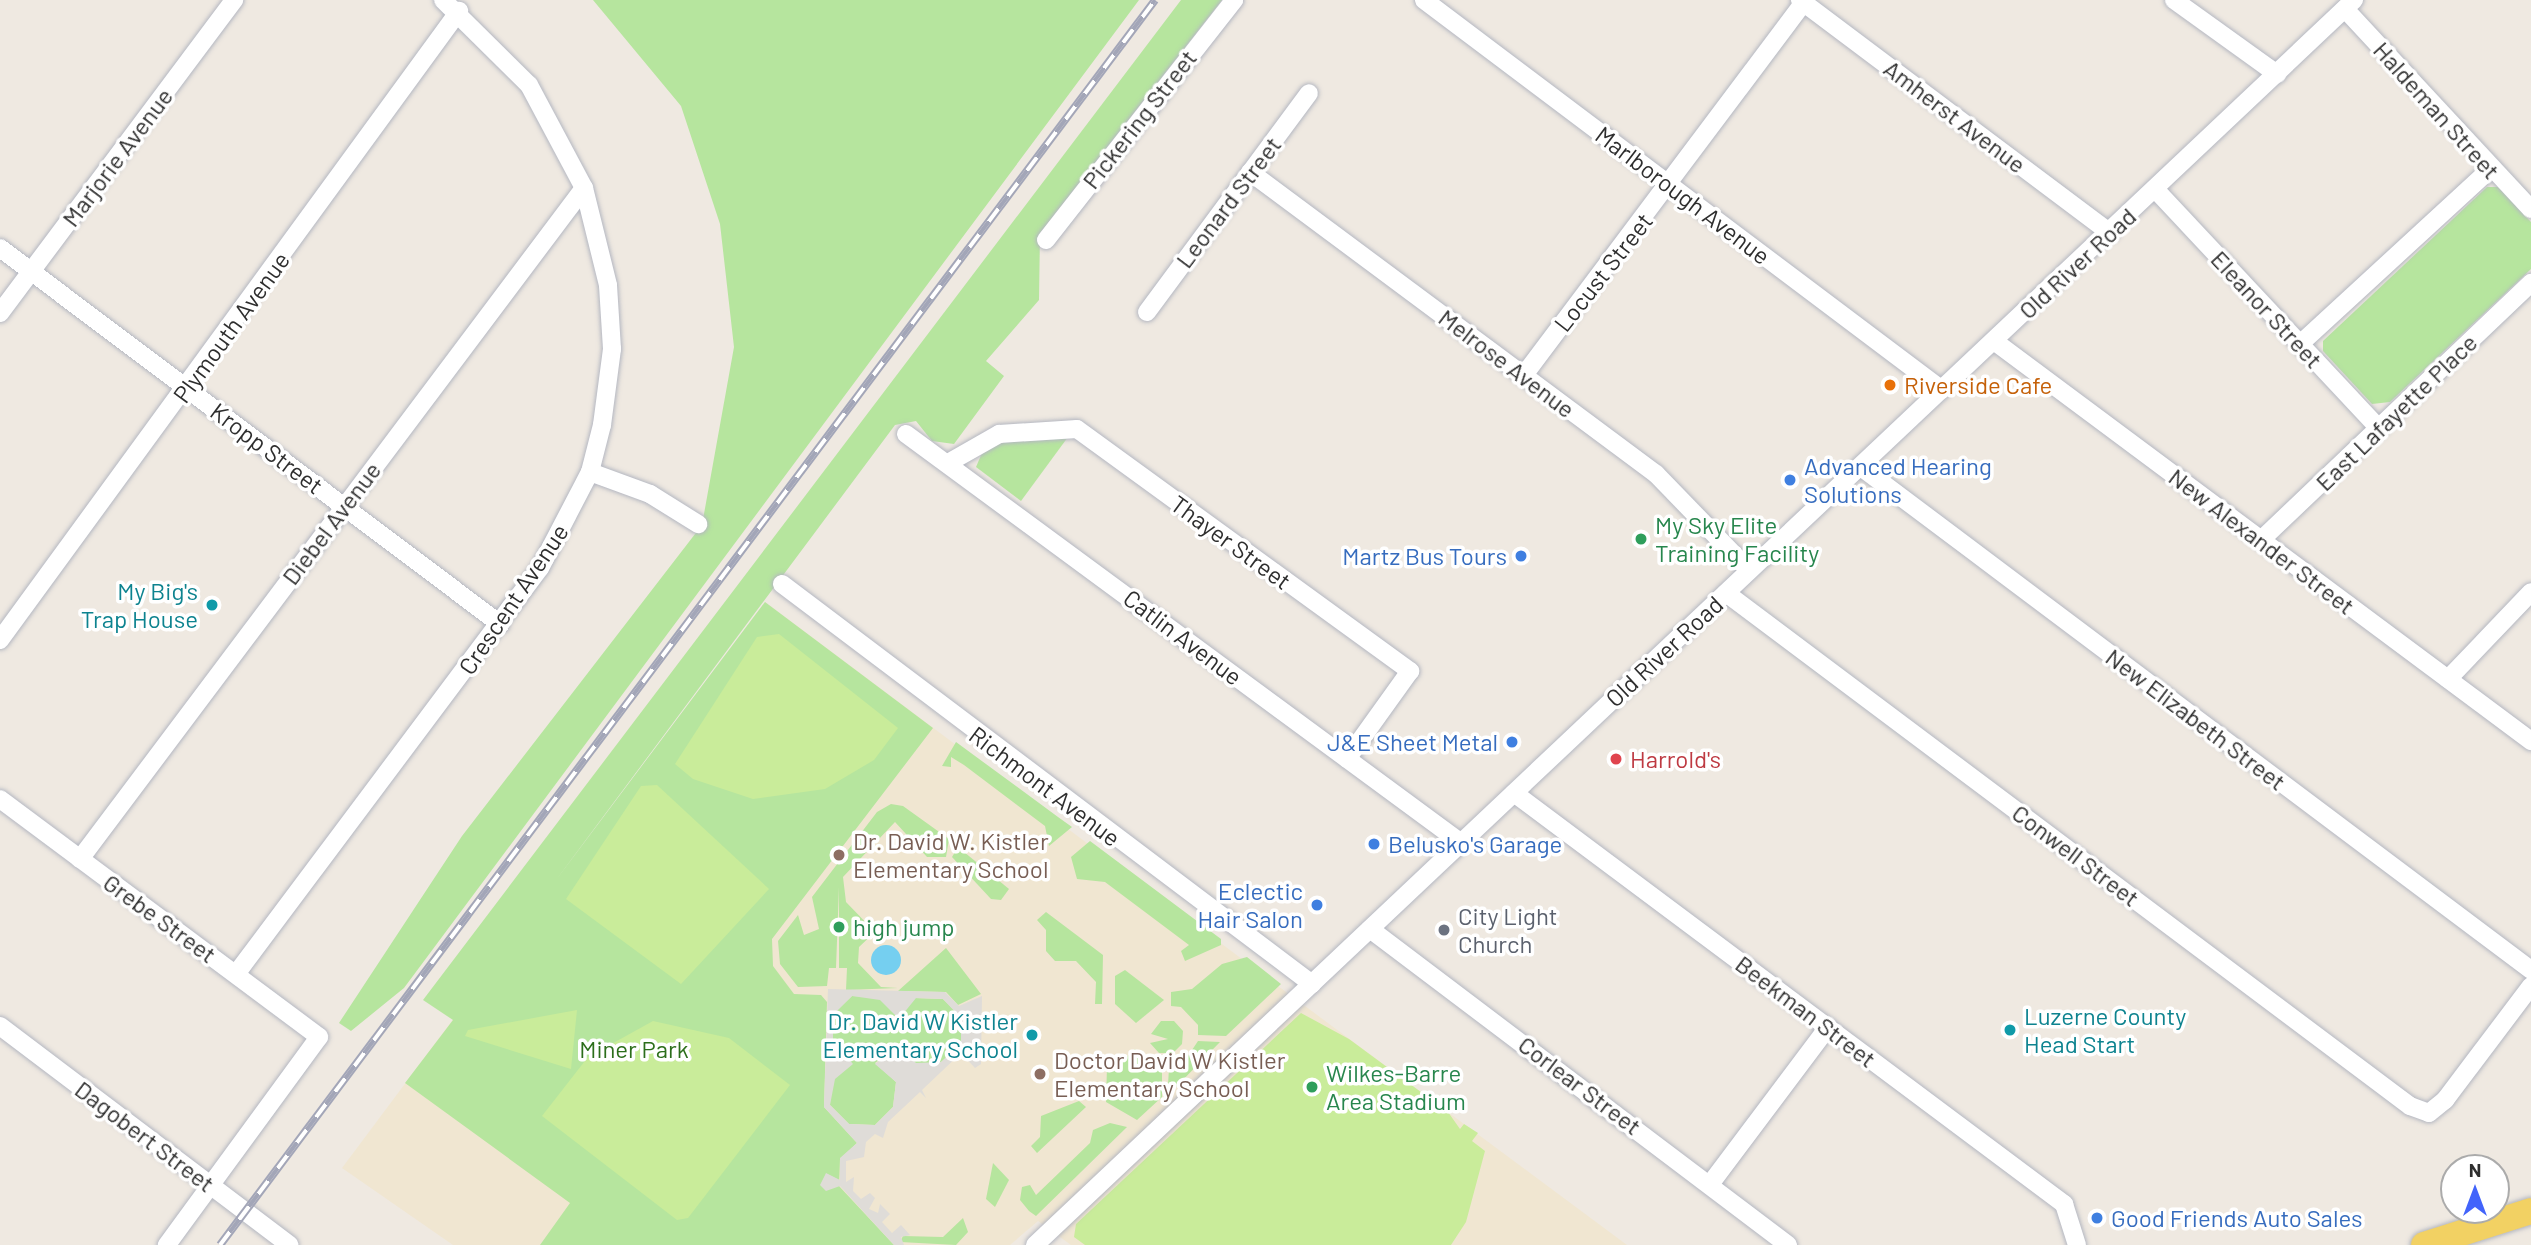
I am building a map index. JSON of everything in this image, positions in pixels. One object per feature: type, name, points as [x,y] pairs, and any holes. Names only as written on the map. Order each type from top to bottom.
[{"type":"main road","points":[[2424,1245],[2531,1211]]},
{"type":"street","name":"Marjorie Avenue","points":[[0,313],[234,0]]},
{"type":"street","name":"Crescent Avenue","points":[[236,974],[500,624],[556,541],[590,472],[612,349],[608,285],[584,188],[529,85],[458,11],[443,0]]},
{"type":"street","name":"Pickering Street","points":[[1046,240],[1234,0]]},
{"type":"street","name":"Marlborough Avenue","points":[[1424,0],[1942,390]]},
{"type":"street","points":[[2174,0],[2277,74]]},
{"type":"street","name":"Locust Street","points":[[1524,375],[1670,186],[1803,1]]},
{"type":"street","name":"Amherst Avenue","points":[[1803,1],[2110,233]]},
{"type":"street","name":"Old River Road","points":[[1045,1242],[1460,842],[2110,233],[2350,4]]},
{"type":"street","name":"Haldeman Street","points":[[2350,4],[2489,170],[2531,209]]},
{"type":"street","name":"Plymouth Avenue","points":[[0,640],[187,388],[458,11]]},
{"type":"street","name":"Leonard Street","points":[[1147,312],[1309,93]]},
{"type":"street","points":[[2300,344],[2489,170]]},
{"type":"street","name":"Melrose Avenue","points":[[1250,172],[1656,474],[1749,570]]},
{"type":"street","name":"Diebel Avenue","points":[[80,859],[343,505],[584,188]]},
{"type":"street","name":"Eleanor Street","points":[[2155,189],[2379,428]]},
{"type":"street","name":"Kropp Street","points":[[0,248],[500,624]]},
{"type":"street","name":"East Lafayette Place","points":[[2261,540],[2531,283]]},
{"type":"street","name":"New Alexander Street","points":[[1994,341],[2531,741]]},
{"type":"street","name":"Thayer Street","points":[[948,463],[968,446],[999,434],[1077,429],[1410,671],[1347,759]]},
{"type":"street","name":"Catlin Avenue","points":[[906,434],[1460,842]]},
{"type":"street","name":"New Elizabeth Street","points":[[1861,467],[2531,970]]},
{"type":"street","points":[[590,472],[650,494],[698,524]]},
{"type":"street","name":"Richmont Avenue","points":[[782,584],[1312,984]]},
{"type":"street","points":[[2448,679],[2531,592]]},
{"type":"street","name":"Conwell Street","points":[[1726,593],[2410,1106],[2429,1113],[2531,986]]},
{"type":"street","name":"Beekman Street","points":[[1514,793],[2064,1204],[2077,1245]]},
{"type":"street","name":"Grebe Street","points":[[0,799],[319,1037],[211,1186]]},
{"type":"street","name":"Corlear Street","points":[[1370,929],[1711,1183],[1788,1245]]},
{"type":"street","name":"Dagobert Street","points":[[0,1026],[290,1245]]},
{"type":"street","points":[[1711,1183],[1828,1027]]},
{"type":"street","points":[[167,1245],[211,1186]]},
{"type":"shaded area","name":"Dr. David W. Kistler Elementary School","points":[[765,602],[1627,1245],[1071,1245],[1038,1221],[1010,1245],[453,1245],[342,1168]]},
{"type":"shaded area","points":[[828,989],[945,992],[959,1006],[982,996],[981,1064],[975,1068],[961,1053],[922,1090],[926,1098],[920,1092],[888,1122],[883,1138],[875,1134],[866,1142],[864,1157],[846,1161],[846,1182],[854,1177],[853,1191],[861,1199],[870,1193],[875,1198],[869,1209],[878,1213],[880,1204],[890,1214],[882,1222],[892,1233],[901,1225],[910,1235],[901,1237],[904,1245],[894,1245],[840,1186],[826,1191],[820,1185],[826,1173],[840,1180],[840,1158],[857,1143],[824,1107]],"holes":[[[852,996],[880,1000],[899,1019],[916,998],[943,999],[961,1018],[961,1044],[941,1062],[916,1063],[898,1045],[875,1064],[896,1082],[893,1107],[875,1125],[849,1124],[830,1105],[835,1079],[853,1064],[833,1041],[833,1015]]]},
{"type":"green space","points":[[593,0],[1139,0],[404,988],[351,1031],[339,1023],[462,836],[702,525],[734,347],[720,224],[681,106]]},
{"type":"green space","name":"Miner Park","points":[[1181,0],[1222,0],[1040,233],[1039,300],[986,361],[1004,376],[954,444],[932,441],[916,421],[895,425],[556,880],[765,602],[933,728],[772,939],[773,966],[794,994],[821,995],[827,1002],[824,1107],[857,1143],[840,1159],[839,1186],[894,1245],[540,1245],[570,1203],[405,1083],[453,1020],[423,1000]]},
{"type":"green space","points":[[2487,187],[2498,187],[2531,222],[2531,269],[2390,402],[2372,404],[2323,351],[2323,341]]},
{"type":"green space","points":[[1068,437],[1021,501],[976,467],[982,453],[999,443]]},
{"type":"green space","points":[[779,634],[898,728],[874,760],[825,789],[753,799],[693,779],[675,764],[757,637]]},
{"type":"green space","points":[[956,742],[1072,827],[1049,846],[1045,826],[964,765],[951,757],[951,767],[942,766]]},
{"type":"green space","points":[[657,785],[769,889],[681,984],[566,899],[641,786]]},
{"type":"green space","points":[[891,804],[903,806],[949,839],[946,857],[927,857],[895,822],[843,877],[846,902],[875,932],[859,947],[858,963],[881,987],[898,988],[846,990],[847,968],[839,968],[839,887],[836,968],[829,968],[827,986],[798,987],[780,964],[778,941],[798,915],[804,935],[819,929],[812,897],[877,812]]},
{"type":"green space","points":[[1090,841],[1221,939],[1221,945],[1185,961],[1181,951],[1189,945],[1105,882],[1077,879],[1071,857]]},
{"type":"green space","points":[[958,847],[1009,889],[1001,900],[991,899],[952,857]]},
{"type":"green space","points":[[1046,912],[1103,955],[1102,1004],[1095,1004],[1096,982],[1076,961],[1055,961],[1046,951],[1046,930],[1037,920]]},
{"type":"green space","points":[[946,948],[981,994],[958,1005],[946,992],[898,991]]},
{"type":"green space","points":[[1247,957],[1281,984],[1226,1036],[1198,1035],[1198,1025],[1181,1007],[1171,1006],[1171,992],[1192,989],[1222,964]]},
{"type":"green space","points":[[1125,970],[1164,1000],[1136,1023],[1115,1004],[1115,976]]},
{"type":"green space","points":[[852,996],[943,999],[961,1017],[961,1044],[941,1062],[916,1064],[898,1046],[875,1063],[896,1082],[893,1107],[875,1125],[849,1124],[830,1105],[833,1014]]},
{"type":"green space","points":[[577,1010],[571,1069],[465,1036],[468,1030]]},
{"type":"green space","name":"Wilkes-Barre Area Stadium","points":[[1301,1013],[1349,1039],[1448,1112],[1460,1129],[1464,1124],[1478,1133],[1472,1141],[1485,1151],[1466,1222],[1451,1245],[1085,1245],[1074,1237],[1076,1224]]},
{"type":"green space","points":[[653,1021],[729,1038],[790,1085],[688,1218],[677,1220],[542,1116],[588,1057]]},
{"type":"green space","points":[[1161,1021],[1174,1021],[1183,1031],[1182,1044],[1173,1053],[1159,1053],[1150,1043],[1168,1039],[1151,1034]]},
{"type":"green space","points":[[1198,1041],[1220,1042],[1176,1087],[1168,1085],[1169,1068],[1180,1068]]},
{"type":"green space","points":[[1135,1049],[1152,1068],[1162,1068],[1162,1097],[1137,1120],[1106,1102],[1107,1066],[1117,1066]]},
{"type":"green space","points":[[1079,1101],[1086,1107],[1037,1153],[1031,1146],[1040,1137],[1041,1116]]},
{"type":"green space","points":[[1110,1123],[1127,1127],[1036,1216],[1029,1211],[1020,1200],[1022,1187],[1030,1185],[1036,1195],[1090,1143],[1093,1130]]},
{"type":"green space","points":[[993,1163],[1009,1180],[995,1207],[986,1199]]},
{"type":"green space","points":[[963,1218],[968,1232],[956,1245],[900,1242],[903,1236],[943,1237]]},
{"type":"water","points":[[886,945],[896,950],[901,960],[896,970],[886,975],[876,970],[871,960],[876,950]]},
{"type":"railway","points":[[220,1245],[1155,0]]},
{"type":"place","name":"Riverside Cafe","points":[[1890,385]]},
{"type":"place","name":"Advanced Hearing Solutions","points":[[1790,480]]},
{"type":"place","name":"My Sky Elite Training Facility","points":[[1641,539]]},
{"type":"place","name":"Martz Bus Tours","points":[[1521,556]]},
{"type":"place","name":"My Big's Trap House","points":[[212,605]]},
{"type":"place","name":"J&E Sheet Metal","points":[[1512,742]]},
{"type":"place","name":"Harrold's","points":[[1616,759]]},
{"type":"place","name":"Belusko's Garage","points":[[1374,844]]},
{"type":"place","name":"Dr. David W. Kistler Elementary School","points":[[839,855]]},
{"type":"place","name":"Eclectic Hair Salon","points":[[1317,905]]},
{"type":"place","name":"high jump","points":[[839,927]]},
{"type":"place","name":"City Light Church","points":[[1444,930]]},
{"type":"place","name":"Luzerne County Head Start","points":[[2010,1030]]},
{"type":"place","name":"Dr. David W Kistler Elementary School","points":[[1032,1035]]},
{"type":"place","name":"Doctor David W Kistler Elementary School","points":[[1040,1074]]},
{"type":"place","name":"Wilkes-Barre Area Stadium","points":[[1312,1087]]},
{"type":"place","name":"Good Friends Auto Sales","points":[[2097,1218]]}]
